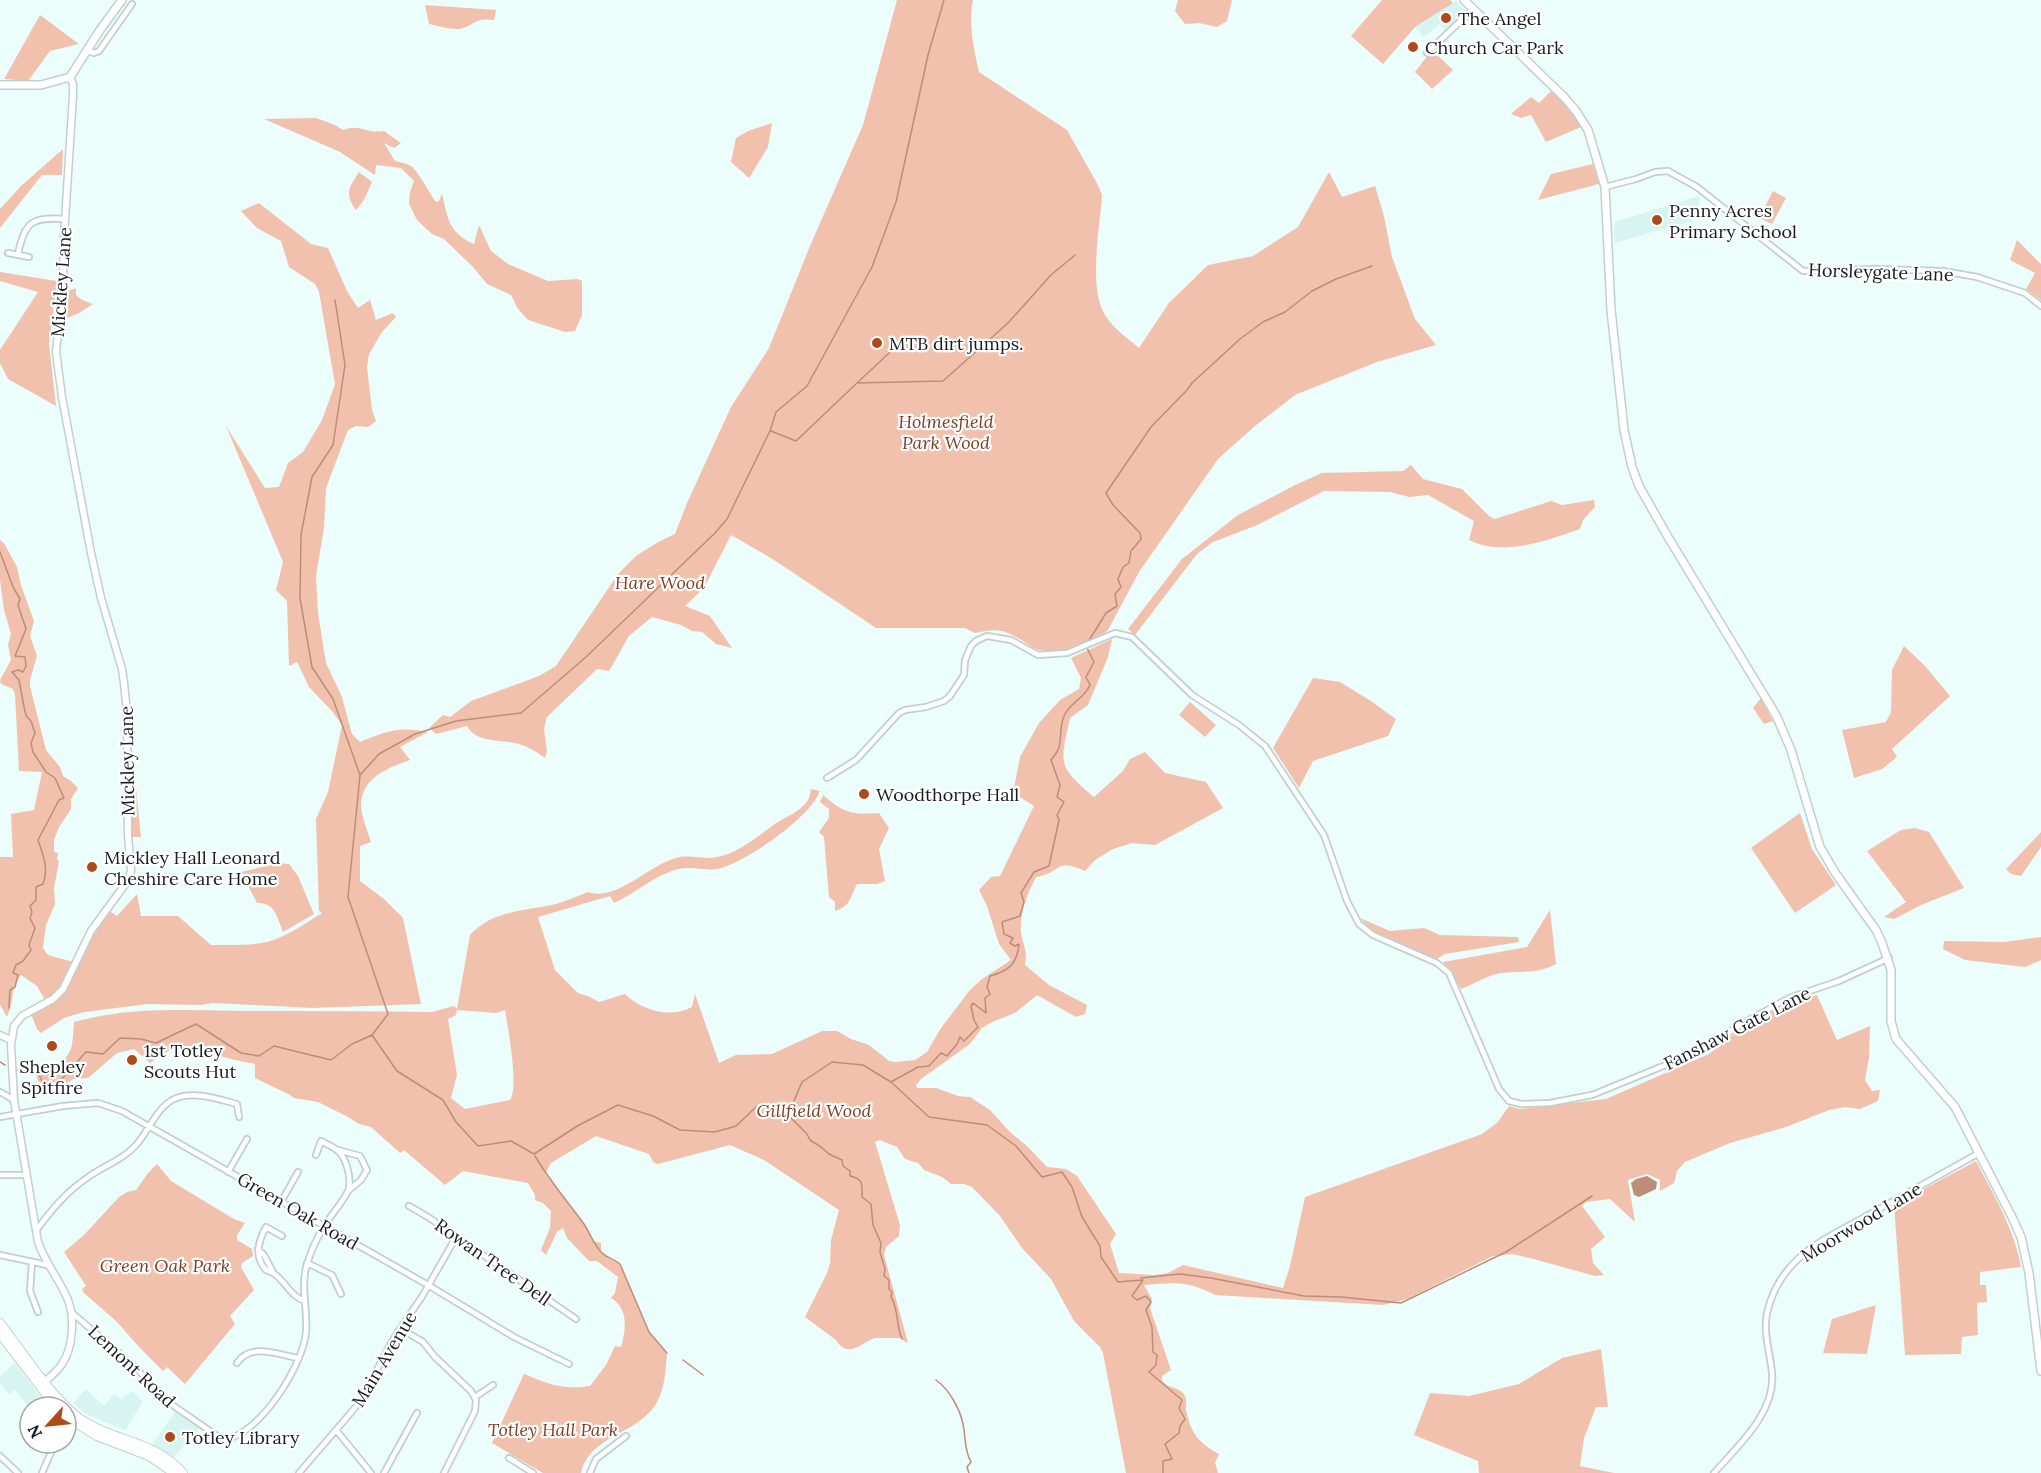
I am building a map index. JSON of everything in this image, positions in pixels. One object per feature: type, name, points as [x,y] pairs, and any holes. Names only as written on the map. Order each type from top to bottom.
[{"type":"main road","points":[[0,85],[41,85],[70,77],[122,0]]},
{"type":"main road","points":[[1464,0],[1539,71],[1576,111],[1588,130],[1605,187],[1611,317],[1624,430],[1632,467],[1668,537],[1776,715],[1794,759],[1820,847],[1836,874],[1876,930],[1888,958],[1892,982],[1891,1021],[1896,1039],[1955,1107],[2013,1219],[2026,1254],[2041,1371]]},
{"type":"main road","points":[[0,1323],[49,1395]]},
{"type":"main road","points":[[0,1335],[51,1395]]},
{"type":"main road","points":[[78,1420],[156,1450],[170,1459],[183,1473]]},
{"type":"main road","points":[[78,1424],[97,1436],[149,1456],[174,1473]]},
{"type":"street","points":[[87,51],[94,53],[99,51],[132,4]]},
{"type":"street","points":[[1427,53],[1473,9]]},
{"type":"street","name":"Mickley Lane","points":[[11,1040],[18,1020],[53,999],[63,990],[91,931],[129,879],[131,870],[128,836],[127,713],[123,676],[91,553],[62,397],[56,352],[63,286],[73,95],[73,84],[70,77]]},
{"type":"street","name":"Horsleygate Lane","points":[[1605,187],[1655,172],[1668,171],[1697,187],[1803,271],[1876,269],[1943,271],[1977,278],[2025,293],[2041,306]]},
{"type":"street","points":[[18,254],[22,235],[35,220],[65,219]]},
{"type":"street","points":[[8,253],[29,257]]},
{"type":"street","name":"Fanshaw Gate Lane","points":[[827,778],[856,760],[902,711],[926,707],[951,696],[964,675],[965,660],[971,646],[976,641],[987,636],[1011,640],[1038,655],[1067,653],[1114,633],[1132,637],[1192,694],[1239,724],[1265,746],[1324,835],[1347,900],[1359,924],[1373,935],[1437,963],[1449,973],[1499,1089],[1509,1101],[1515,1104],[1570,1100],[1613,1087],[1700,1051],[1738,1026],[1789,998],[1839,981],[1888,958]]},
{"type":"street","points":[[0,1035],[11,1040],[16,1115],[41,1251],[66,1297],[71,1312],[70,1340],[66,1357],[60,1368],[42,1384]]},
{"type":"street","points":[[0,1092],[14,1100]]},
{"type":"street","points":[[36,1231],[52,1208],[71,1189],[136,1146],[169,1102],[191,1096],[207,1097],[237,1104],[239,1117]]},
{"type":"street","name":"Green Oak Road","points":[[0,1117],[63,1106],[98,1104],[129,1114],[428,1285],[514,1337],[568,1364]]},
{"type":"street","points":[[228,1172],[248,1139]]},
{"type":"street","points":[[237,1363],[240,1358],[250,1352],[269,1352],[299,1358],[306,1333],[304,1281],[307,1263],[324,1227],[349,1190],[361,1180],[367,1170],[360,1156],[338,1150],[321,1141],[316,1155]]},
{"type":"street","points":[[338,1150],[347,1167],[349,1190]]},
{"type":"street","name":"Moorwood Lane","points":[[1714,1473],[1754,1425],[1769,1400],[1772,1374],[1765,1324],[1773,1295],[1787,1270],[1799,1258],[1828,1238],[1979,1153]]},
{"type":"street","points":[[281,1202],[298,1172]]},
{"type":"street","points":[[0,1175],[26,1175]]},
{"type":"street","name":"Rowan Tree Dell","points":[[409,1206],[576,1319]]},
{"type":"street","points":[[282,1236],[266,1227],[258,1249],[261,1264],[266,1270],[273,1272],[293,1295],[305,1301]]},
{"type":"street","name":"Main Avenue","points":[[299,1473],[360,1402],[392,1341],[456,1237]]},
{"type":"street","points":[[0,1255],[47,1265]]},
{"type":"street","points":[[32,1262],[30,1291],[38,1312]]},
{"type":"street","points":[[307,1263],[332,1275],[341,1294]]},
{"type":"street","name":"Lemont Road","points":[[71,1312],[135,1367],[171,1404],[223,1440],[239,1434],[265,1412],[284,1387],[299,1358]]},
{"type":"street","points":[[401,1329],[423,1342],[475,1397],[475,1410],[444,1473]]},
{"type":"street","points":[[475,1397],[493,1385]]},
{"type":"street","points":[[384,1473],[417,1413]]},
{"type":"street","points":[[336,1430],[371,1473]]},
{"type":"street","points":[[590,1473],[596,1459],[626,1436]]},
{"type":"street","points":[[42,1473],[50,1455]]},
{"type":"street","points":[[0,1456],[18,1473]]},
{"type":"street","points":[[509,1458],[533,1473]]},
{"type":"shaded area","points":[[1456,1],[1465,11],[1447,32],[1440,24],[1424,37],[1415,27]]},
{"type":"shaded area","name":"Penny Acres Primary School","points":[[1699,196],[1699,219],[1614,243],[1615,222]]},
{"type":"shaded area","points":[[1647,1176],[1657,1182],[1656,1189],[1639,1197],[1634,1195],[1631,1183]]},
{"type":"shaded area","points":[[15,1363],[39,1395],[19,1395],[15,1390],[9,1394],[0,1383],[0,1376]]},
{"type":"shaded area","points":[[86,1389],[104,1406],[114,1394],[121,1399],[132,1391],[143,1402],[125,1430],[86,1414],[78,1407],[78,1398]]},
{"type":"shaded area","points":[[176,1411],[200,1428],[173,1458],[152,1445]]},
{"type":"green space","name":"Holmesfield Park Wood","points":[[897,0],[973,0],[971,27],[979,72],[1067,130],[1102,195],[1096,273],[1100,303],[1112,325],[1139,348],[1169,303],[1208,265],[1253,256],[1298,227],[1329,172],[1342,197],[1375,186],[1392,257],[1415,319],[1436,345],[1377,362],[1295,395],[1255,426],[1218,459],[1139,572],[1108,630],[1094,640],[1076,648],[1057,651],[1037,649],[1000,631],[989,630],[975,633],[965,628],[876,628],[771,558],[731,535],[704,588],[685,606],[710,616],[732,648],[716,644],[702,632],[692,631],[681,625],[652,617],[629,636],[609,671],[597,669],[547,717],[544,729],[547,752],[545,758],[519,744],[477,736],[467,726],[436,734],[429,728],[443,715],[450,717],[471,701],[539,676],[556,666],[618,574],[636,556],[675,534],[731,407],[769,348],[810,246],[863,125]]},
{"type":"green space","points":[[1178,0],[1232,0],[1227,21],[1217,27],[1199,23],[1185,24],[1175,11]]},
{"type":"green space","points":[[1382,0],[1450,0],[1453,3],[1415,27],[1383,64],[1351,36]]},
{"type":"green space","points":[[425,5],[496,10],[494,20],[482,20],[455,29],[429,24]]},
{"type":"green space","points":[[40,15],[79,44],[50,51],[28,81],[4,79]]},
{"type":"green space","points":[[1432,50],[1453,70],[1432,89],[1415,72]]},
{"type":"green space","points":[[1551,91],[1567,106],[1581,127],[1546,142],[1531,115],[1521,118],[1511,114],[1531,97],[1539,103]]},
{"type":"green space","points":[[316,118],[343,130],[359,128],[384,131],[401,143],[394,148],[384,143],[395,161],[409,165],[416,171],[436,202],[442,194],[454,230],[466,240],[474,244],[479,225],[491,251],[508,264],[548,281],[578,279],[582,281],[582,315],[575,331],[565,332],[528,320],[518,309],[511,295],[487,284],[444,239],[432,234],[417,220],[409,204],[414,181],[401,168],[376,165],[375,175],[340,152],[264,119]]},
{"type":"green space","points":[[772,123],[768,147],[749,178],[731,162],[736,138],[748,131]]},
{"type":"green space","points":[[63,149],[62,175],[42,175],[0,228],[0,209],[21,186]]},
{"type":"green space","points":[[1593,164],[1599,184],[1538,200],[1551,174]]},
{"type":"green space","points":[[359,172],[372,182],[364,200],[356,210],[350,199],[349,191]]},
{"type":"green space","points":[[1773,191],[1786,198],[1772,224],[1759,218]]},
{"type":"green space","points":[[259,203],[311,244],[328,248],[347,291],[358,308],[370,300],[376,320],[393,313],[396,317],[382,332],[369,354],[367,367],[372,410],[376,421],[368,427],[356,426],[348,430],[326,488],[324,528],[316,576],[318,613],[326,663],[342,697],[352,734],[360,742],[393,731],[409,729],[428,732],[400,747],[410,760],[385,770],[371,781],[362,795],[361,805],[371,842],[360,846],[360,881],[384,899],[403,918],[421,1004],[312,1008],[214,1003],[148,1004],[84,1012],[64,1018],[41,1033],[31,1014],[66,992],[91,937],[108,910],[117,916],[137,894],[141,916],[178,916],[211,945],[246,945],[274,940],[322,913],[319,911],[316,819],[328,792],[342,725],[309,687],[297,662],[289,666],[287,601],[276,590],[283,562],[226,426],[265,488],[279,487],[288,463],[303,452],[322,420],[335,384],[319,292],[315,284],[289,267],[281,241],[257,228],[241,211]]},
{"type":"green space","points":[[2017,240],[2041,264],[2041,300],[2026,289],[2035,273],[2010,260]]},
{"type":"green space","points":[[0,272],[57,281],[49,344],[56,406],[8,379],[0,363],[0,350],[38,292],[0,281]]},
{"type":"green space","points":[[76,288],[76,295],[93,304],[63,320],[68,291]]},
{"type":"green space","points":[[1411,465],[1423,479],[1462,489],[1489,516],[1495,519],[1551,501],[1562,505],[1594,500],[1595,507],[1583,520],[1580,529],[1539,542],[1496,547],[1469,540],[1474,521],[1428,495],[1409,497],[1390,492],[1324,491],[1255,526],[1213,542],[1197,554],[1135,635],[1128,629],[1182,559],[1238,515],[1322,473],[1403,471]]},
{"type":"green space","points":[[0,540],[17,567],[34,621],[30,636],[37,656],[30,686],[46,750],[60,767],[63,776],[78,788],[71,799],[71,809],[59,827],[54,840],[54,852],[58,853],[57,860],[59,861],[54,888],[55,904],[46,925],[43,948],[51,956],[74,962],[59,989],[45,1000],[37,986],[21,975],[13,991],[7,1017],[0,1005],[0,857],[13,857],[11,814],[34,810],[42,772],[19,771],[15,694],[13,689],[1,684],[0,680],[11,660],[8,645],[11,634],[4,610],[0,580]]},
{"type":"green space","points":[[1112,639],[1108,657],[1088,705],[1070,718],[1063,755],[1064,763],[1073,778],[1094,797],[1123,771],[1130,759],[1145,752],[1165,773],[1206,782],[1223,808],[1155,845],[1132,843],[1113,849],[1095,860],[1085,871],[1063,866],[1036,877],[1027,896],[1021,918],[1021,932],[1026,955],[1025,965],[1049,985],[1087,1005],[1085,1014],[1076,1017],[1037,995],[1015,1013],[982,1028],[970,1044],[916,1085],[917,1088],[936,1088],[958,1096],[970,1097],[990,1110],[1047,1167],[1066,1169],[1077,1176],[1116,1234],[1110,1244],[1119,1273],[1154,1275],[1168,1273],[1183,1265],[1283,1288],[1305,1197],[1482,1134],[1497,1123],[1509,1106],[1519,1109],[1606,1099],[1709,1054],[1746,1024],[1792,1003],[1817,995],[1837,1040],[1870,1026],[1869,1058],[1865,1080],[1872,1091],[1880,1090],[1878,1101],[1860,1109],[1845,1107],[1829,1110],[1786,1127],[1730,1143],[1685,1162],[1677,1171],[1674,1183],[1660,1191],[1660,1180],[1647,1174],[1628,1180],[1635,1222],[1610,1199],[1586,1202],[1582,1206],[1605,1237],[1591,1249],[1593,1263],[1604,1275],[1595,1276],[1512,1254],[1493,1256],[1407,1299],[1383,1305],[1215,1295],[1188,1285],[1144,1285],[1152,1299],[1150,1308],[1171,1370],[1162,1376],[1162,1380],[1185,1396],[1186,1410],[1193,1432],[1201,1442],[1219,1454],[1215,1463],[1218,1473],[1126,1473],[1100,1347],[1074,1321],[1051,1279],[1022,1248],[1000,1216],[972,1187],[964,1184],[951,1184],[942,1177],[924,1170],[918,1163],[905,1159],[897,1147],[880,1140],[875,1142],[900,1225],[899,1236],[886,1247],[884,1255],[908,1343],[899,1338],[875,1338],[855,1348],[845,1349],[805,1317],[827,1273],[831,1240],[839,1210],[764,1160],[730,1145],[658,1164],[653,1162],[649,1154],[596,1136],[551,1163],[545,1174],[587,1228],[593,1241],[601,1243],[601,1252],[620,1264],[649,1332],[667,1353],[665,1378],[660,1396],[649,1413],[639,1422],[594,1450],[586,1460],[581,1473],[543,1473],[492,1443],[524,1374],[556,1385],[590,1386],[606,1365],[615,1346],[621,1347],[625,1320],[621,1308],[611,1298],[615,1293],[618,1277],[597,1261],[589,1261],[567,1238],[563,1228],[557,1232],[546,1255],[541,1250],[550,1228],[551,1211],[543,1203],[535,1200],[535,1195],[528,1183],[463,1171],[445,1185],[404,1150],[400,1153],[371,1127],[359,1124],[318,1102],[294,1098],[255,1078],[253,1063],[215,1054],[200,1043],[173,1048],[150,1063],[134,1049],[117,1053],[88,1078],[73,1079],[62,1087],[46,1087],[38,1081],[36,1073],[46,1075],[66,1058],[71,1048],[74,1022],[94,1017],[135,1012],[197,1010],[432,1012],[454,1006],[457,1009],[470,935],[488,921],[508,913],[556,904],[588,892],[599,894],[610,892],[676,858],[712,858],[734,852],[799,810],[808,800],[811,789],[820,791],[804,813],[777,837],[733,864],[716,869],[690,868],[671,871],[614,903],[610,896],[538,917],[555,970],[578,993],[599,1002],[625,994],[647,1008],[674,1012],[692,1007],[695,994],[719,1063],[736,1055],[772,1054],[822,1031],[837,1031],[869,1045],[889,1061],[915,1060],[927,1052],[941,1028],[970,990],[1011,960],[999,944],[987,906],[979,890],[991,877],[1000,876],[1034,806],[1013,793],[1020,757],[1039,723],[1060,700],[1079,689],[1081,678],[1071,658]],"holes":[[[457,1010],[496,1013],[505,1010],[512,1057],[513,1083],[510,1100],[465,1109],[451,1098],[457,1075],[448,1019],[456,1015]]]},
{"type":"green space","points":[[1904,646],[1925,666],[1950,696],[1892,749],[1897,757],[1882,769],[1854,778],[1842,730],[1886,722],[1891,712],[1892,670]]},
{"type":"green space","points":[[1313,678],[1340,682],[1396,719],[1388,736],[1313,761],[1299,788],[1273,748]]},
{"type":"green space","points":[[1761,698],[1773,721],[1764,724],[1753,708]]},
{"type":"green space","points":[[1190,702],[1216,725],[1205,737],[1179,715]]},
{"type":"green space","points":[[131,772],[135,777],[141,837],[132,837]]},
{"type":"green space","points":[[823,795],[849,812],[879,813],[889,828],[879,849],[885,881],[877,884],[857,884],[847,904],[835,911],[835,902],[829,897],[824,837],[819,832],[829,818],[829,809],[820,802]]},
{"type":"green space","points":[[1800,813],[1812,849],[1836,885],[1795,913],[1751,848]]},
{"type":"green space","points":[[1915,828],[1929,832],[1964,888],[1921,905],[1894,919],[1884,917],[1906,902],[1867,851],[1901,830]]},
{"type":"green space","points":[[2041,832],[2041,847],[2021,876],[2011,874],[2006,869]]},
{"type":"green space","points":[[279,863],[289,864],[298,876],[314,914],[283,932],[272,908],[263,903],[257,903],[241,872]]},
{"type":"green space","points":[[1550,910],[1556,964],[1535,971],[1496,974],[1461,989],[1443,962],[1527,947]]},
{"type":"green space","points":[[1360,918],[1390,931],[1424,928],[1440,935],[1518,937],[1519,942],[1445,954],[1437,959],[1375,934]]},
{"type":"green space","points":[[2041,937],[2041,960],[2025,967],[1965,960],[1943,949],[1944,941],[2004,942]]},
{"type":"green space","points":[[1976,1161],[2009,1226],[2021,1267],[1980,1272],[1980,1285],[1986,1285],[1987,1302],[1977,1303],[1978,1335],[1962,1337],[1961,1354],[1905,1355],[1894,1205]]},
{"type":"green space","name":"Green Oak Park","points":[[157,1164],[171,1181],[234,1219],[245,1223],[237,1235],[237,1240],[252,1249],[253,1256],[242,1263],[241,1267],[254,1290],[230,1316],[235,1324],[185,1384],[167,1367],[163,1371],[117,1322],[84,1293],[82,1289],[86,1286],[64,1252],[84,1235],[119,1197],[136,1190]]},
{"type":"green space","points":[[1876,1305],[1867,1354],[1823,1353],[1832,1319]]},
{"type":"green space","points":[[1601,1349],[1608,1407],[1596,1407],[1584,1438],[1580,1466],[1614,1473],[1479,1473],[1478,1461],[1414,1435],[1430,1393],[1469,1396],[1519,1384],[1562,1358]]},
{"type":"waterway","points":[[372,1035],[388,1014],[348,897],[360,775],[379,754],[415,734],[456,721],[521,713],[586,657],[727,519],[770,431],[776,412],[807,386],[872,267],[896,202],[928,55],[944,0]]},
{"type":"waterway","points":[[771,431],[796,441],[857,383],[943,381],[1008,323],[1051,275],[1075,255]]},
{"type":"waterway","points":[[1088,642],[1106,613],[1117,606],[1115,594],[1121,587],[1118,579],[1123,567],[1129,563],[1131,551],[1141,539],[1140,533],[1113,505],[1106,493],[1151,427],[1192,383],[1240,339],[1263,322],[1285,312],[1312,291],[1336,279],[1372,266]]},
{"type":"waterway","points":[[335,300],[345,365],[333,445],[312,477],[301,535],[300,598],[312,667],[333,699],[360,775]]},
{"type":"waterway","points":[[857,383],[904,339]]},
{"type":"waterway","points":[[0,552],[20,599],[18,605],[26,629],[15,656],[25,657],[26,666],[23,672],[18,670],[12,672],[19,680],[25,712],[35,733],[31,743],[33,752],[46,772],[55,778],[64,798],[59,800],[38,840],[45,862],[45,878],[43,884],[36,887],[36,900],[30,906],[32,912],[30,918],[35,928],[29,945],[31,950],[23,961],[16,965],[13,973],[18,975],[15,987],[10,990],[9,1008]]},
{"type":"waterway","points":[[891,1082],[918,1067],[929,1066],[941,1053],[947,1056],[960,1037],[964,1041],[978,1027],[971,1006],[973,1003],[986,1013],[985,998],[990,994],[987,987],[990,976],[1002,972],[1014,962],[1019,944],[1015,946],[1010,943],[1013,938],[1004,934],[1002,922],[1020,916],[1024,902],[1021,893],[1034,872],[1049,866],[1059,820],[1057,815],[1064,802],[1057,797],[1060,785],[1051,760],[1060,743],[1065,714],[1085,694],[1090,685],[1086,677],[1094,662],[1087,648]]},
{"type":"waterway","points":[[18,1070],[37,1070],[42,1081],[54,1084],[61,1080],[86,1052],[103,1054],[120,1038],[141,1039],[156,1043],[196,1024],[241,1053],[259,1056],[274,1046],[331,1060],[352,1044],[372,1035],[397,1071],[443,1100],[456,1122],[478,1146],[511,1141],[534,1154],[579,1125],[618,1105],[653,1116],[680,1130],[715,1132],[736,1126],[756,1107],[763,1104],[788,1115],[802,1082],[832,1062],[863,1065],[891,1082],[929,1117],[987,1125],[1016,1146],[1042,1177],[1062,1172],[1072,1187],[1082,1217],[1100,1246],[1101,1257],[1118,1282],[1143,1280],[1132,1296],[1137,1300],[1146,1296],[1151,1302],[1146,1310],[1152,1327],[1153,1352],[1157,1355],[1156,1365],[1149,1372],[1182,1400],[1179,1408],[1185,1419],[1180,1426],[1179,1433],[1165,1444],[1172,1459],[1163,1461],[1163,1473]]},
{"type":"waterway","points":[[0,1062],[5,1065]]},
{"type":"waterway","points":[[788,1115],[810,1140],[829,1154],[842,1160],[843,1166],[850,1171],[850,1176],[860,1181],[862,1197],[871,1204],[873,1225],[881,1243],[880,1252],[885,1269],[884,1276],[889,1280],[889,1289],[892,1292],[891,1297],[902,1339]]},
{"type":"waterway","points":[[535,1156],[584,1224],[598,1249],[620,1264],[649,1332],[667,1353]]},
{"type":"waterway","points":[[1141,1278],[1180,1274],[1304,1296],[1401,1303],[1506,1252],[1592,1196]]},
{"type":"waterway","points":[[683,1360],[703,1375]]},
{"type":"waterway","points":[[936,1380],[949,1394],[962,1418],[966,1448],[971,1462],[967,1467],[969,1473]]},
{"type":"place","name":"The Angel","points":[[1446,18]]},
{"type":"place","name":"Church Car Park","points":[[1413,47]]},
{"type":"place","name":"Penny Acres Primary School","points":[[1657,220]]},
{"type":"place","name":"MTB dirt jumps.","points":[[877,343]]},
{"type":"place","name":"Woodthorpe Hall","points":[[864,794]]},
{"type":"place","name":"Mickley Hall Leonard Cheshire Care Home","points":[[92,867]]},
{"type":"place","name":"Shepley Spitfire","points":[[52,1046]]},
{"type":"place","name":"1st Totley Scouts Hut","points":[[132,1060]]},
{"type":"place","name":"Totley Library","points":[[170,1437]]},
{"type":"park label","name":"Hare Wood","points":[[660,582]]},
{"type":"park label","name":"Gillfield Wood","points":[[814,1110]]},
{"type":"park label","name":"Totley Hall Park","points":[[553,1429]]}]
